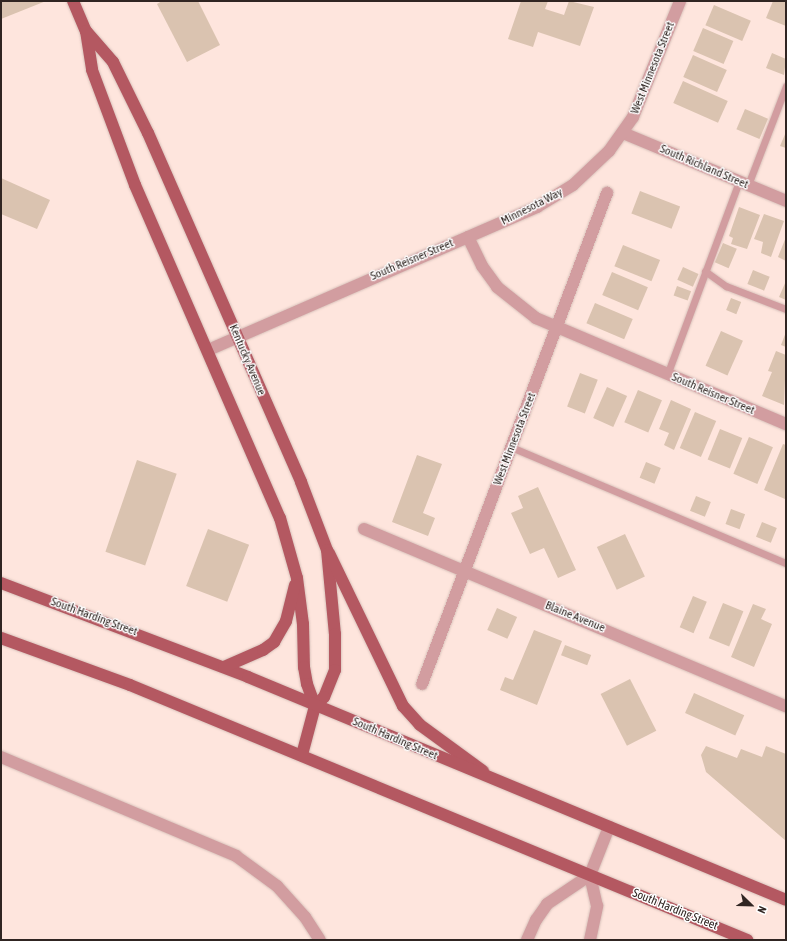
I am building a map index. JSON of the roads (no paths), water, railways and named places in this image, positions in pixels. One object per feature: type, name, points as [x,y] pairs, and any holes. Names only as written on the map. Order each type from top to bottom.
[{"type":"main road","name":"Kentucky Avenue","points":[[73,1],[86,31],[92,70],[135,185],[271,495],[297,578],[303,624],[304,667],[307,684],[316,706]]},
{"type":"main road","name":"Kentucky Avenue","points":[[86,31],[113,62],[148,133],[301,482],[327,550],[335,634],[335,670],[324,697],[316,706],[302,755]]},
{"type":"main road","points":[[327,550],[406,711],[420,725],[499,782]]},
{"type":"main road","points":[[224,667],[263,650],[274,642],[287,616],[297,578]]},
{"type":"main road","name":"South Harding Street","points":[[1,583],[224,667],[786,900]]},
{"type":"main road","name":"South Harding Street","points":[[1,638],[130,685],[747,940]]},
{"type":"street","name":"West Minnesota Street","points":[[623,133],[642,100],[680,1]]},
{"type":"street","name":"South Richland Street","points":[[623,133],[786,201]]},
{"type":"street","name":"Minnesota Way","points":[[468,237],[543,203],[573,185],[602,160],[623,133]]},
{"type":"street","name":"West Minnesota Street","points":[[422,684],[607,193]]},
{"type":"street","name":"South Reisner Street","points":[[208,350],[435,250],[468,237],[482,266],[504,294],[524,310],[555,328],[786,424]]},
{"type":"street","name":"Blaine Avenue","points":[[364,528],[786,706]]},
{"type":"street","points":[[1,757],[236,856],[277,886],[305,917],[320,940]]},
{"type":"street","points":[[527,940],[536,920],[548,904],[590,875],[610,827]]},
{"type":"street","points":[[590,875],[597,906],[590,940]]},
{"type":"lane","points":[[667,375],[705,271],[786,86]]},
{"type":"lane","points":[[705,271],[726,286],[786,309]]},
{"type":"lane","points":[[511,448],[786,563]]}]
